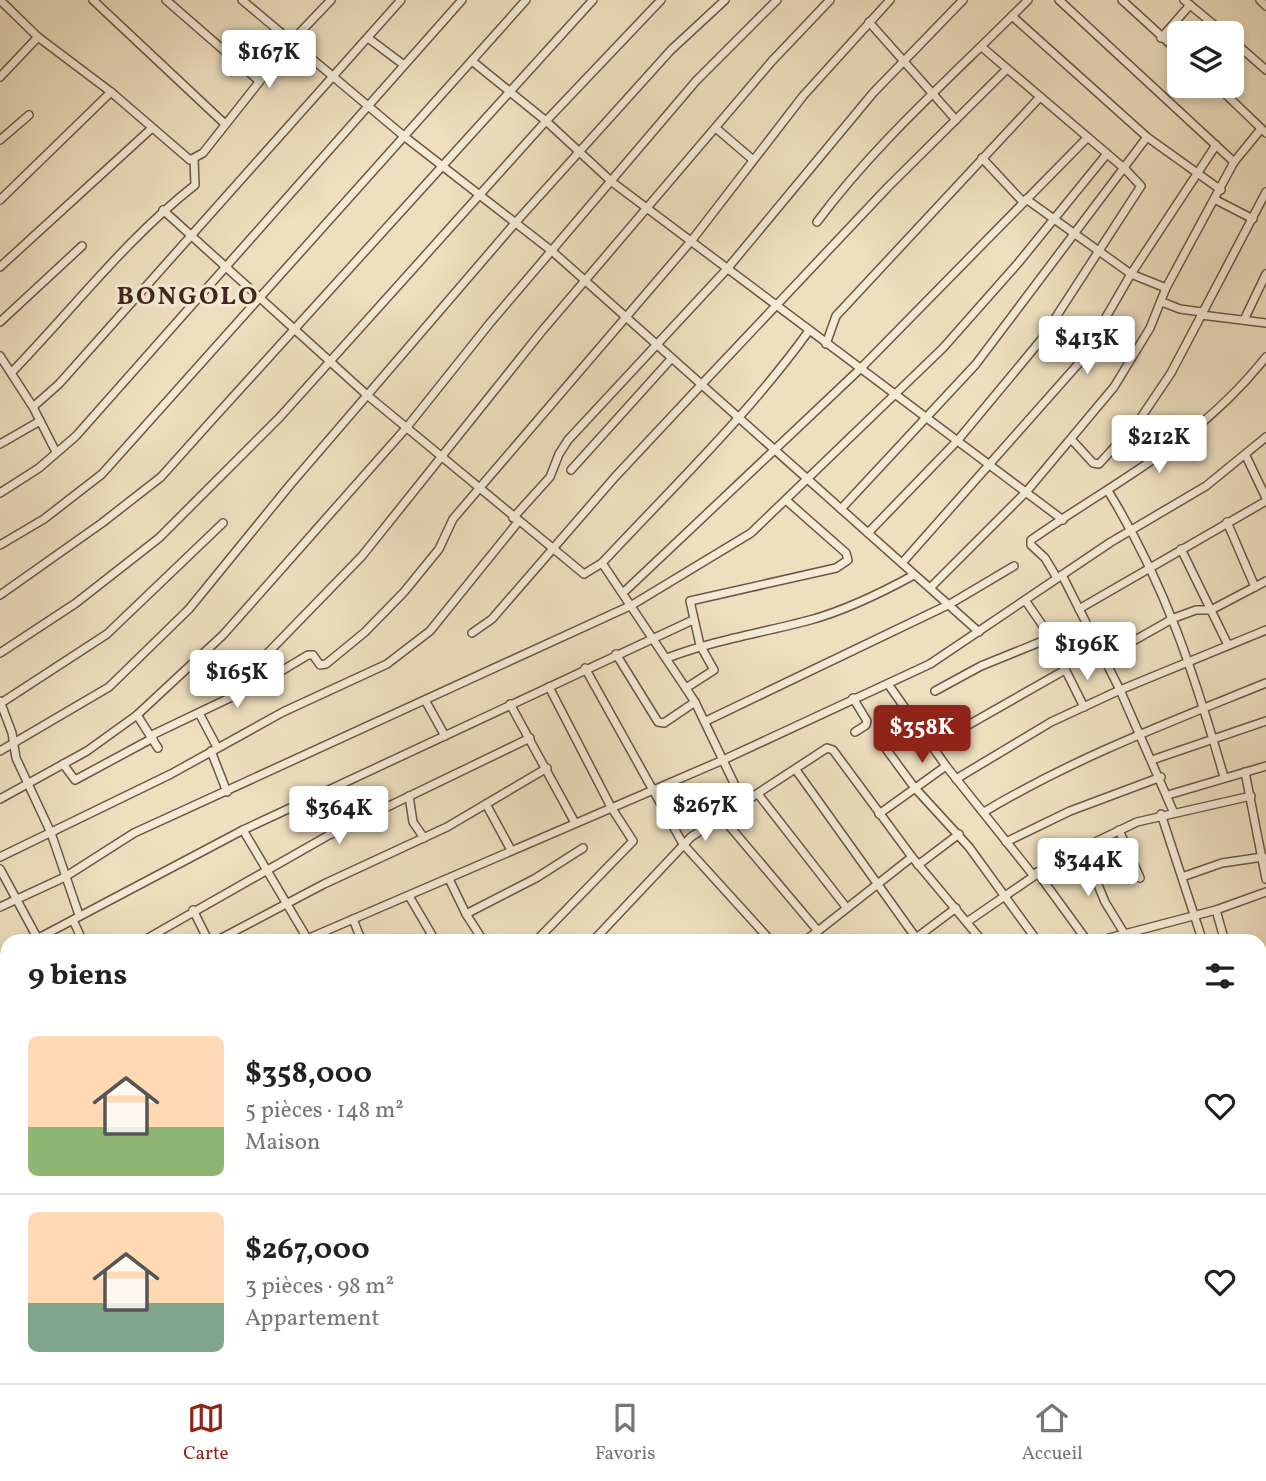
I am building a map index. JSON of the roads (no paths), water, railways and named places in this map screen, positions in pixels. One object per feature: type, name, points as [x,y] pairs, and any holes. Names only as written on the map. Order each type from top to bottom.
[{"type":"street","points":[[93,0],[225,124]]},
{"type":"street","points":[[166,0],[259,81]]},
{"type":"street","points":[[244,0],[290,43],[405,137],[553,252],[624,318],[950,604],[978,632]]},
{"type":"street","points":[[4,4],[38,37],[111,92],[185,158],[194,159],[202,153],[290,43],[331,0]]},
{"type":"street","points":[[33,407],[59,384],[401,0]]},
{"type":"street","points":[[0,493],[76,436],[462,0]]},
{"type":"street","points":[[0,545],[44,519],[102,474],[526,0]]},
{"type":"street","points":[[0,595],[102,523],[177,464],[212,420],[593,0]]},
{"type":"street","points":[[0,653],[76,603],[147,549],[330,362],[481,197],[546,121],[661,0]]},
{"type":"street","points":[[0,751],[109,687],[189,609],[516,222],[671,51],[725,0]]},
{"type":"street","points":[[0,799],[63,764],[137,715],[223,635],[407,426],[490,323],[696,81],[777,0]]},
{"type":"street","points":[[246,690],[257,664],[362,556],[445,457],[542,331],[717,129],[772,61],[830,0]]},
{"type":"street","points":[[63,764],[75,780],[152,736],[246,690],[308,655],[312,654],[318,664],[323,665],[351,645],[425,567],[442,544],[449,524],[692,240],[752,159],[890,0]]},
{"type":"street","points":[[0,857],[283,712],[354,681],[401,655],[430,631],[550,477],[562,448],[727,269],[828,144],[962,0]]},
{"type":"street","points":[[817,222],[871,155],[983,48],[1028,0]]},
{"type":"street","points":[[1059,0],[1234,162]]},
{"type":"street","points":[[1122,0],[1167,43]]},
{"type":"street","points":[[1259,0],[1266,6]]},
{"type":"street","points":[[1161,38],[1187,3],[1209,21]]},
{"type":"street","points":[[1012,16],[1147,137],[1221,190]]},
{"type":"street","points":[[869,22],[907,58],[910,69],[956,120]]},
{"type":"street","points":[[1,74],[38,37]]},
{"type":"street","points":[[368,38],[404,65]]},
{"type":"street","points":[[869,533],[958,440],[1041,340],[1141,186],[1125,169],[1086,139],[983,48]]},
{"type":"street","points":[[1244,51],[1266,70]]},
{"type":"street","points":[[472,61],[546,121],[612,182],[650,207],[808,332],[898,394],[1063,520]]},
{"type":"street","points":[[472,633],[492,619],[615,477],[702,384],[1007,69]]},
{"type":"street","points":[[0,200],[111,92]]},
{"type":"street","points":[[826,344],[836,316],[1040,97]]},
{"type":"street","points":[[930,588],[1027,491],[1114,387],[1162,302],[1166,288],[1216,200],[1234,162],[1264,131],[1230,98]]},
{"type":"street","points":[[0,141],[29,115]]},
{"type":"street","points":[[0,267],[152,128]]},
{"type":"street","points":[[717,129],[752,159]]},
{"type":"street","points":[[841,509],[976,364],[1147,137]]},
{"type":"street","points":[[624,593],[859,369],[1086,139]]},
{"type":"street","points":[[902,563],[1080,362],[1131,274],[1195,173],[1216,145]]},
{"type":"street","points":[[0,907],[65,877],[134,833],[632,605],[722,553],[751,533],[787,501],[898,394],[1002,282],[1106,155]]},
{"type":"street","points":[[982,158],[1025,200],[1131,274],[1166,288]]},
{"type":"street","points":[[12,372],[163,210],[195,185],[194,159]]},
{"type":"street","points":[[1072,440],[1093,463],[1099,464],[1151,405],[1266,192]]},
{"type":"street","points":[[1216,200],[1253,219]]},
{"type":"street","points":[[163,210],[367,396],[445,457],[516,520],[584,574],[601,563],[737,418],[782,368],[808,332]]},
{"type":"street","points":[[0,322],[82,246]]},
{"type":"street","points":[[1244,320],[1266,274]]},
{"type":"street","points":[[1162,302],[1180,310],[1266,323]]},
{"type":"street","points":[[1173,811],[1161,777],[1105,657],[1059,576],[1030,542],[1154,462],[1214,413],[1266,358]]},
{"type":"street","points":[[1,359],[33,407],[56,453]]},
{"type":"street","points":[[571,470],[671,359]]},
{"type":"street","points":[[0,444],[40,421]]},
{"type":"street","points":[[321,934],[574,821],[723,760],[930,664],[1059,576],[1206,486],[1266,437]]},
{"type":"street","points":[[1079,609],[1266,500],[1246,456]]},
{"type":"street","points":[[1108,491],[1132,530],[1174,618],[1204,706],[1224,777]]},
{"type":"street","points":[[686,688],[714,672],[700,645],[690,601],[846,563],[846,553],[787,501]]},
{"type":"street","points":[[1227,522],[1255,587]]},
{"type":"street","points":[[81,934],[51,833],[29,784],[0,702],[107,634],[223,523]]},
{"type":"street","points":[[1181,549],[1228,645]]},
{"type":"street","points":[[601,563],[624,593],[695,702],[743,802]]},
{"type":"street","points":[[706,721],[950,604],[1014,566]]},
{"type":"street","points":[[667,658],[700,645],[811,620],[845,609],[914,575]]},
{"type":"street","points":[[1105,657],[1174,618],[1196,610],[1211,610],[1266,581]]},
{"type":"street","points":[[1025,600],[1050,638],[1084,707]]},
{"type":"street","points":[[47,934],[243,830],[585,668],[693,620]]},
{"type":"street","points":[[956,779],[1051,722],[1189,660],[1266,630]]},
{"type":"street","points":[[935,691],[991,661],[1050,638]]},
{"type":"street","points":[[616,654],[659,722],[664,723],[695,702]]},
{"type":"street","points":[[585,668],[683,844],[765,934]]},
{"type":"street","points":[[933,745],[1065,670]]},
{"type":"street","points":[[985,812],[1054,773],[1140,733],[1266,682]]},
{"type":"street","points":[[888,684],[956,779],[1082,934]]},
{"type":"street","points":[[543,934],[632,843],[549,687]]},
{"type":"street","points":[[853,698],[867,723],[855,732]]},
{"type":"street","points":[[425,700],[445,736]]},
{"type":"street","points":[[510,704],[574,821]]},
{"type":"street","points":[[199,713],[214,749],[227,792]]},
{"type":"street","points":[[137,715],[158,748]]},
{"type":"street","points":[[1152,760],[1266,721]]},
{"type":"street","points":[[154,934],[329,835],[530,738]]},
{"type":"street","points":[[881,742],[914,787],[959,835],[1032,934]]},
{"type":"street","points":[[599,934],[683,844],[721,816],[825,749],[831,749],[912,858],[977,934]]},
{"type":"street","points":[[879,814],[946,766]]},
{"type":"street","points":[[1168,795],[1266,766]]},
{"type":"street","points":[[227,934],[285,903],[424,838],[547,768]]},
{"type":"street","points":[[796,770],[914,934]]},
{"type":"street","points":[[1245,772],[1262,833],[1266,879]]},
{"type":"street","points":[[1006,842],[1070,811],[1161,777]]},
{"type":"street","points":[[758,794],[846,907]]},
{"type":"street","points":[[409,796],[414,822],[424,838]]},
{"type":"street","points":[[967,922],[1004,899],[1035,873],[1119,830],[1161,814],[1251,796]]},
{"type":"street","points":[[486,804],[511,850]]},
{"type":"street","points":[[1161,814],[1201,934]]},
{"type":"street","points":[[721,816],[818,930]]},
{"type":"street","points":[[243,830],[285,903],[307,934]]},
{"type":"street","points":[[1119,830],[1140,878]]},
{"type":"street","points":[[918,865],[959,835]]},
{"type":"street","points":[[466,914],[536,878],[583,848]]},
{"type":"street","points":[[1083,848],[1105,902],[1124,933]]},
{"type":"street","points":[[1182,877],[1222,863],[1263,857]]},
{"type":"street","points":[[813,934],[912,858]]},
{"type":"street","points":[[0,869],[33,934]]},
{"type":"street","points":[[449,878],[479,934]]},
{"type":"street","points":[[1121,934],[1216,910],[1266,892]]},
{"type":"street","points":[[409,896],[431,934]]},
{"type":"street","points":[[924,934],[956,908]]},
{"type":"street","points":[[1216,910],[1223,934]]},
{"type":"street","points":[[193,911],[207,934]]},
{"type":"street","points":[[354,919],[359,934]]},
{"type":"district","name":"BONGOLO","points":[[188,297]]}]
